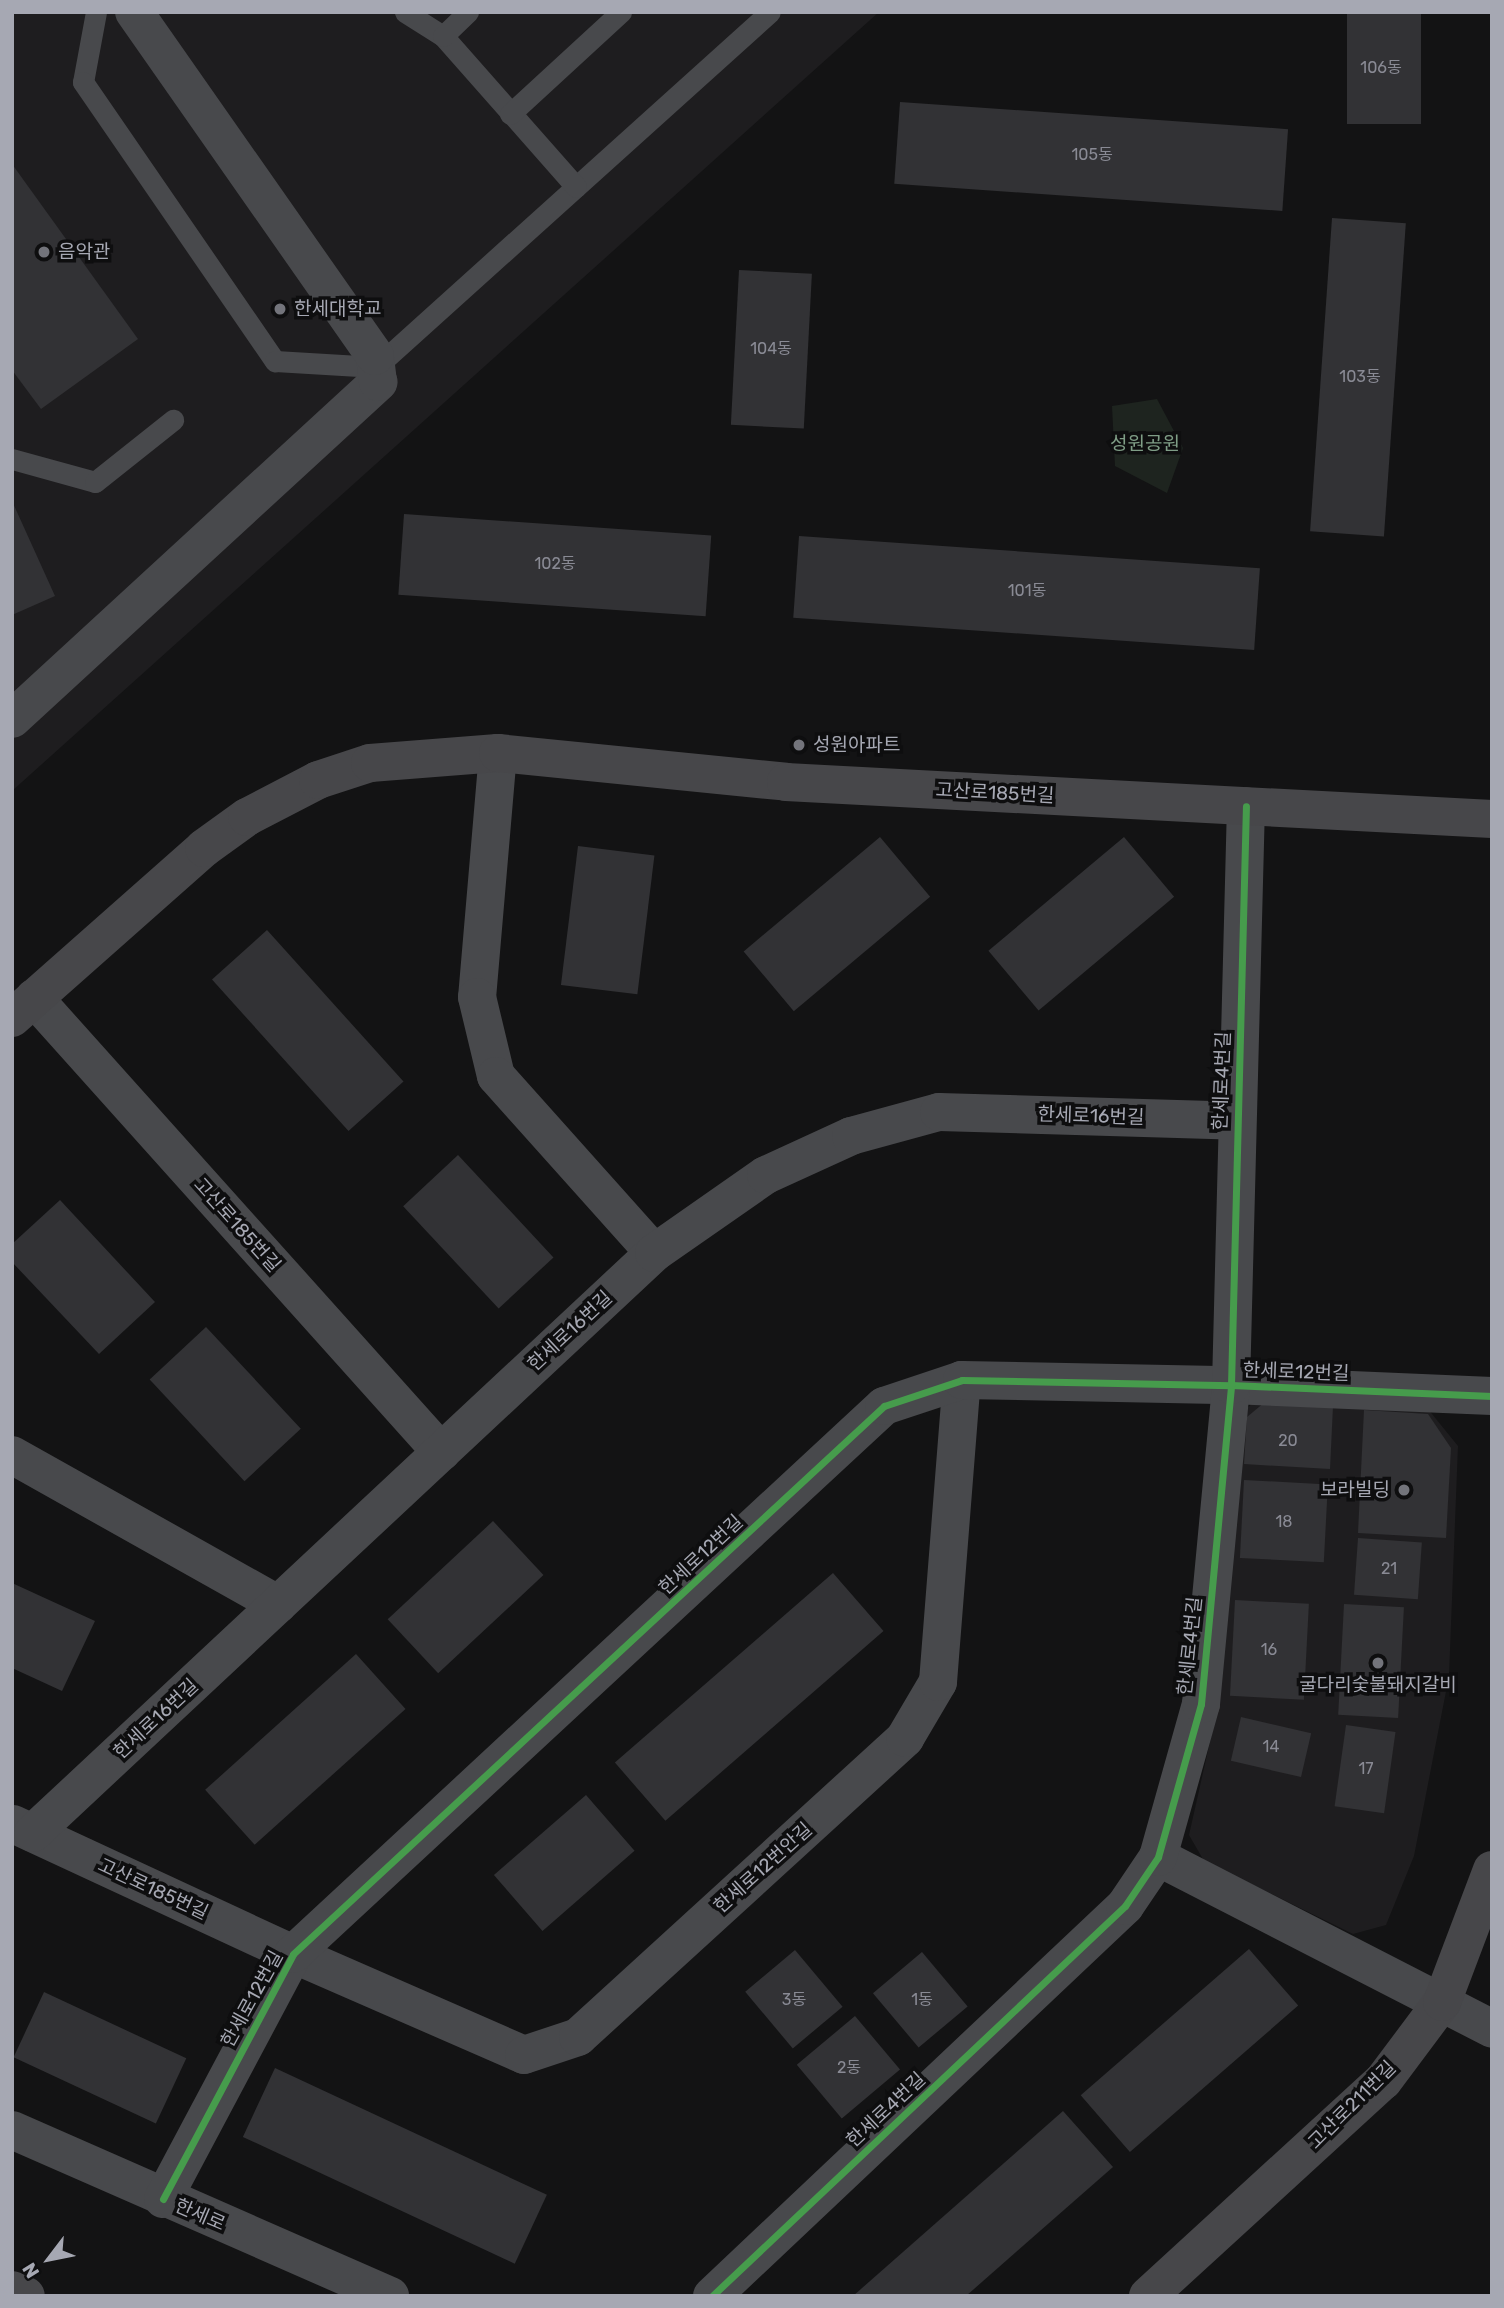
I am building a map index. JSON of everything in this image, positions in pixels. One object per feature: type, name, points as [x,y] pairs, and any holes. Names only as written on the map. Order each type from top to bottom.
[{"type":"street","points":[[12,719],[378,382],[374,356],[134,12]]},
{"type":"street","points":[[498,753],[477,997],[496,1076],[654,1252]]},
{"type":"street","name":"고산로185번길","points":[[441,1452],[23,1008],[204,848],[247,817],[318,780],[370,763],[498,753],[786,782],[1492,819]]},
{"type":"street","name":"한세로4번길","points":[[712,2296],[1125,1906],[1158,1857],[1200,1704],[1231,1385],[1246,806]]},
{"type":"street","name":"한세로16번길","points":[[23,1828],[278,1604],[654,1252],[766,1175],[851,1136],[939,1112],[1237,1121]]},
{"type":"street","name":"한세로12번길","points":[[163,2199],[293,1954],[884,1406],[962,1380],[1231,1385],[1492,1396]]},
{"type":"street","name":"한세로12번안길","points":[[293,1954],[524,2055],[578,2037],[905,1738],[938,1682],[962,1380]]},
{"type":"street","points":[[12,1455],[278,1604]]},
{"type":"street","name":"고산로185번길","points":[[23,1828],[293,1954]]},
{"type":"street","points":[[1158,1857],[1492,2029]]},
{"type":"street","name":"고산로211번길","points":[[1149,2296],[1383,2081],[1442,2002],[1492,1870]]},
{"type":"street","name":"한세로","points":[[12,2130],[163,2199],[390,2296]]},
{"type":"street","points":[[12,2290],[26,2296]]},
{"type":"lane","points":[[96,12],[83,82],[275,360],[376,366],[770,12]]},
{"type":"lane","points":[[405,12],[443,36],[576,187]]},
{"type":"lane","points":[[443,36],[468,12]]},
{"type":"lane","points":[[510,114],[621,12]]},
{"type":"lane","points":[[12,459],[95,482],[173,421]]},
{"type":"shaded area","name":"한세대학교","points":[[12,12],[879,12],[12,791]]},
{"type":"shaded area","points":[[1260,1396],[1428,1409],[1458,1446],[1449,1676],[1414,1856],[1386,1925],[1353,1934],[1204,1861],[1189,1835],[1218,1706],[1240,1415]]},
{"type":"green space","name":"성원공원","points":[[1157,399],[1183,448],[1167,493],[1115,466],[1112,406]]},
{"type":"building","points":[[1347,12],[1421,12],[1421,124],[1347,124]]},
{"type":"building","points":[[900,102],[1288,129],[1282,211],[894,184]]},
{"type":"building","name":"음악관","points":[[12,164],[138,339],[41,409],[12,370]]},
{"type":"building","points":[[1332,218],[1406,223],[1384,536],[1310,531]]},
{"type":"building","points":[[739,270],[812,274],[804,429],[731,425]]},
{"type":"building","points":[[12,501],[55,596],[12,615]]},
{"type":"building","points":[[404,514],[711,535],[706,616],[398,595]]},
{"type":"building","points":[[799,536],[1260,568],[1254,650],[793,618]]},
{"type":"building","points":[[880,837],[930,897],[794,1011],[744,951]]},
{"type":"building","points":[[1124,837],[1174,897],[1039,1011],[988,951]]},
{"type":"building","points":[[578,846],[654,855],[637,994],[561,985]]},
{"type":"building","points":[[267,930],[404,1082],[349,1131],[212,980]]},
{"type":"building","points":[[458,1155],[553,1257],[499,1309],[403,1206]]},
{"type":"building","points":[[60,1200],[155,1302],[99,1354],[12,1262],[12,1244]]},
{"type":"building","points":[[206,1327],[301,1429],[244,1481],[150,1380]]},
{"type":"building","points":[[1265,1402],[1333,1406],[1330,1469],[1244,1464],[1247,1417]]},
{"type":"building","name":"보라빌딩","points":[[1364,1410],[1428,1414],[1451,1448],[1446,1538],[1358,1533]]},
{"type":"building","points":[[1244,1480],[1328,1484],[1324,1562],[1240,1558]]},
{"type":"building","points":[[493,1521],[543,1575],[438,1673],[388,1619]]},
{"type":"building","points":[[1358,1538],[1422,1542],[1418,1599],[1354,1595]]},
{"type":"building","points":[[833,1573],[884,1631],[665,1821],[615,1763]]},
{"type":"building","points":[[12,1583],[95,1621],[62,1691],[12,1668]]},
{"type":"building","points":[[1235,1600],[1309,1604],[1304,1700],[1230,1696]]},
{"type":"building","points":[[1344,1604],[1404,1607],[1398,1718],[1338,1715]]},
{"type":"building","points":[[356,1654],[406,1709],[255,1845],[205,1790]]},
{"type":"building","points":[[1241,1717],[1311,1733],[1301,1777],[1231,1761]]},
{"type":"building","points":[[1346,1725],[1396,1732],[1384,1813],[1335,1806]]},
{"type":"building","points":[[586,1795],[635,1851],[542,1931],[494,1875]]},
{"type":"building","points":[[1249,1949],[1298,2006],[1130,2152],[1081,2095]]},
{"type":"building","points":[[795,1950],[843,2007],[793,2048],[745,1992]]},
{"type":"building","points":[[922,1952],[968,2006],[919,2048],[873,1993]]},
{"type":"building","points":[[44,1992],[186,2058],[156,2124],[14,2057]]},
{"type":"building","points":[[855,2016],[900,2070],[842,2118],[797,2065]]},
{"type":"building","points":[[275,2068],[547,2195],[515,2264],[243,2137]]},
{"type":"building","points":[[1063,2111],[1113,2167],[966,2296],[853,2296]]},
{"type":"cycle path","points":[[712,2296],[1125,1906],[1158,1857],[1201,1704],[1231,1385],[1246,806]]},
{"type":"cycle path","points":[[163,2199],[293,1954],[884,1406],[962,1380],[1231,1385],[1492,1396]]},
{"type":"place","name":"음악관","points":[[44,252]]},
{"type":"place","name":"한세대학교","points":[[280,309]]},
{"type":"place","name":"성원아파트","points":[[799,745]]},
{"type":"place","name":"보라빌딩","points":[[1404,1490]]},
{"type":"place","name":"굴다리숯불돼지갈비","points":[[1378,1663]]}]
